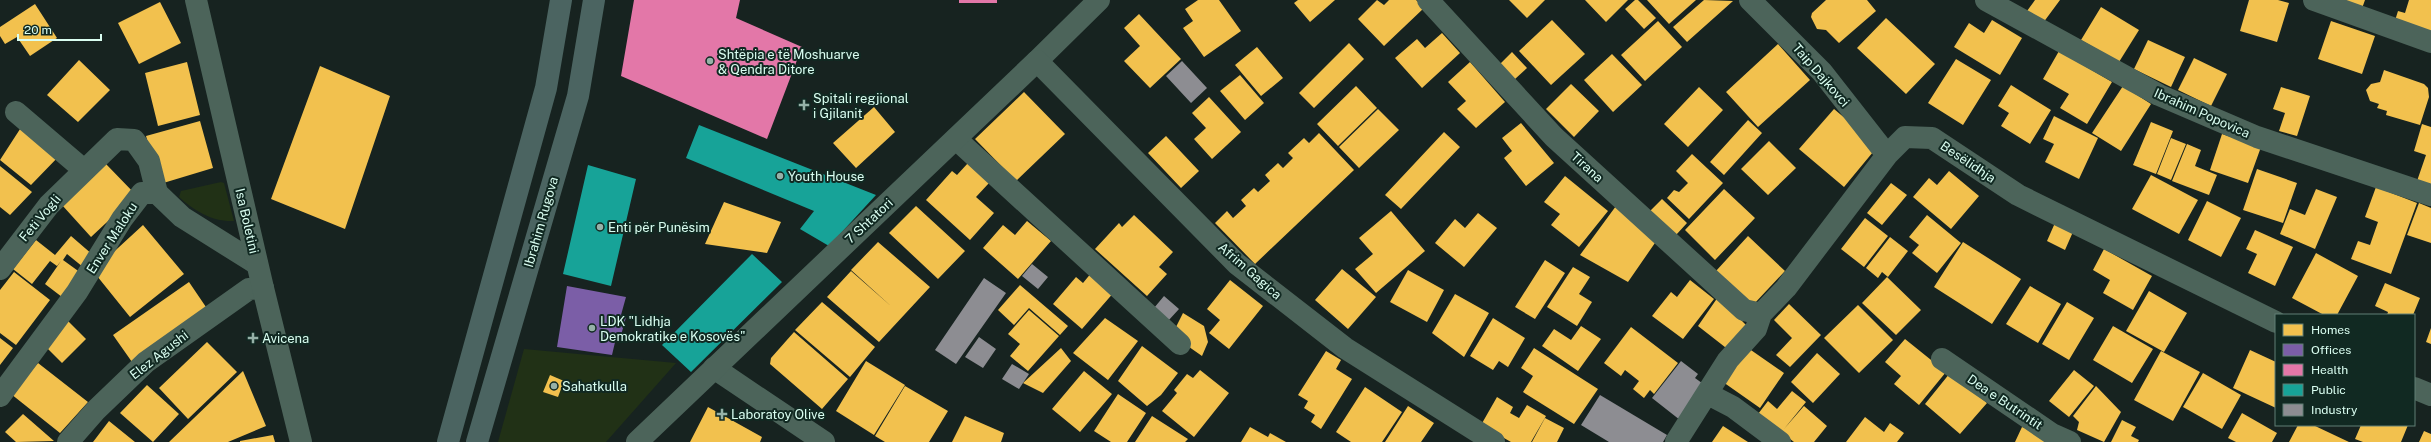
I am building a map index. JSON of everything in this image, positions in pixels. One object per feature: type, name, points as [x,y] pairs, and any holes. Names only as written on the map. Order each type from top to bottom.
[{"type":"main road","points":[[448,442],[546,88],[561,0]]},
{"type":"main road","name":"Ibrahim Rugova","points":[[477,442],[578,96],[594,0]]},
{"type":"street","name":"Isa Boletini","points":[[196,0],[263,288],[302,442]]},
{"type":"street","name":"7 Shtatori","points":[[637,442],[956,139],[1099,0]]},
{"type":"street","name":"Tirana","points":[[1428,0],[1554,137],[1744,310],[1761,314]]},
{"type":"street","name":"Taip Dajkovci","points":[[1750,0],[1822,72],[1887,155]]},
{"type":"street","name":"Ibrahim Popovica","points":[[1986,0],[2159,95],[2256,137],[2431,195]]},
{"type":"street","points":[[2314,0],[2431,42]]},
{"type":"street","name":"Afrim Gagica","points":[[1037,61],[1237,264],[1345,348],[1494,442]]},
{"type":"street","points":[[16,112],[84,170]]},
{"type":"street","name":"Feti Vogli","points":[[0,269],[49,205],[117,138],[134,140],[150,161],[157,193]]},
{"type":"street","name":"Besëlidhja","points":[[1676,442],[1708,394],[1728,360],[1756,329],[1761,314],[1786,288],[1887,155],[1905,138],[1932,138],[2018,195],[2275,322]]},
{"type":"street","points":[[956,139],[1180,344]]},
{"type":"street","name":"Enver Maloku","points":[[0,396],[77,292],[122,219],[142,193],[157,193]]},
{"type":"street","points":[[157,193],[182,218],[258,264]]},
{"type":"street","name":"Elez Agushi","points":[[68,442],[96,410],[146,362],[249,289],[263,288]]},
{"type":"street","name":"Dea e Butrintit","points":[[1942,359],[2052,434],[2070,442]]},
{"type":"street","points":[[714,368],[824,442]]},
{"type":"street","points":[[2415,388],[2431,395]]},
{"type":"street","points":[[1708,394],[1733,407],[1780,442]]},
{"type":"green space","points":[[221,182],[224,183],[234,221],[218,220],[204,215],[179,197],[181,191]]},
{"type":"green space","points":[[524,349],[676,363],[606,442],[498,442]]},
{"type":"building: Homes","points":[[1198,0],[1219,0],[1241,31],[1204,57],[1183,28],[1193,21],[1185,9]]},
{"type":"building: Homes","points":[[1298,0],[1335,0],[1310,22],[1294,3]]},
{"type":"building: Homes","points":[[1377,0],[1384,5],[1389,0],[1416,0],[1424,8],[1384,46],[1358,19]]},
{"type":"building: Homes","points":[[1509,0],[1545,0],[1527,18]]},
{"type":"building: Homes","points":[[1585,0],[1628,0],[1606,22]]},
{"type":"building: Homes","points":[[1635,0],[1638,0],[1656,18],[1644,29],[1625,9]]},
{"type":"building: Homes","points":[[1647,0],[1696,0],[1669,24]]},
{"type":"building: Homes","points":[[1704,0],[1733,1],[1687,42],[1673,27]]},
{"type":"building: Homes","points":[[1826,0],[1867,0],[1876,11],[1839,43],[1826,30],[1817,29],[1811,17],[1812,13]]},
{"type":"building: Homes","points":[[2035,0],[2060,0],[2043,23],[2027,11]]},
{"type":"building: Homes","points":[[2249,0],[2278,0],[2289,3],[2277,42],[2240,31]]},
{"type":"building: Homes","points":[[2331,0],[2365,0],[2360,14]]},
{"type":"building: Homes","points":[[2409,0],[2431,0],[2431,39],[2393,27],[2398,11],[2405,13]]},
{"type":"building: Homes","points":[[160,2],[181,43],[139,64],[118,23]]},
{"type":"building: Homes","points":[[35,4],[57,38],[30,56],[17,37],[5,44],[0,36],[0,27]]},
{"type":"building: Homes","points":[[2101,7],[2139,30],[2119,62],[2081,40]]},
{"type":"building: Homes","points":[[1139,14],[1181,59],[1150,88],[1124,61],[1140,46],[1124,28]]},
{"type":"building: Homes","points":[[1886,18],[1935,64],[1906,94],[1857,48]]},
{"type":"building: Homes","points":[[1552,20],[1585,54],[1551,85],[1519,51]]},
{"type":"building: Homes","points":[[1992,20],[2022,38],[2000,75],[1954,47],[1969,23],[1984,33]]},
{"type":"building: Homes","points":[[1658,21],[1682,47],[1645,81],[1621,55]]},
{"type":"building: Homes","points":[[2331,21],[2375,36],[2362,74],[2318,59]]},
{"type":"building: Homes","points":[[1442,33],[1460,53],[1422,88],[1395,58],[1417,39],[1425,48]]},
{"type":"building: Homes","points":[[2148,40],[2185,57],[2171,87],[2134,69]]},
{"type":"building: Homes","points":[[1349,43],[1364,59],[1314,108],[1299,93]]},
{"type":"building: Homes","points":[[1778,44],[1810,80],[1758,127],[1726,92]]},
{"type":"building: Homes","points":[[1257,47],[1283,78],[1261,96],[1235,65]]},
{"type":"building: Homes","points":[[2059,51],[2112,82],[2087,124],[2060,108],[2069,94],[2043,79]]},
{"type":"building: Homes","points":[[1512,52],[1527,68],[1515,79],[1500,64]]},
{"type":"building: Homes","points":[[1612,54],[1642,85],[1613,112],[1584,80]]},
{"type":"building: Homes","points":[[2194,58],[2227,74],[2211,106],[2178,90]]},
{"type":"building: Homes","points":[[1956,59],[1991,80],[1963,125],[1928,103]]},
{"type":"building: Homes","points":[[79,60],[110,90],[78,122],[47,95]]},
{"type":"building: Homes","points":[[187,62],[200,115],[158,126],[145,73]]},
{"type":"building: Homes","points":[[1470,62],[1505,102],[1476,128],[1457,109],[1466,101],[1448,82]]},
{"type":"building: Homes","points":[[320,66],[390,96],[345,229],[271,199]]},
{"type":"building: Homes","points":[[2384,70],[2424,84],[2428,88],[2429,97],[2420,125],[2386,115],[2387,111],[2377,108],[2379,104],[2370,101],[2366,90],[2371,84],[2380,82]]},
{"type":"building: Homes","points":[[1240,75],[1264,103],[1245,120],[1220,91]]},
{"type":"building: Homes","points":[[1571,84],[1599,111],[1574,137],[1546,109]]},
{"type":"building: Homes","points":[[2011,85],[2051,110],[2030,144],[2001,126],[2009,113],[1998,106]]},
{"type":"building: Homes","points":[[1356,86],[1377,108],[1338,146],[1317,124]]},
{"type":"building: Homes","points":[[2123,86],[2151,104],[2121,151],[2092,133]]},
{"type":"building: Homes","points":[[1699,87],[1723,110],[1688,147],[1664,124]]},
{"type":"building: Homes","points":[[2281,87],[2310,96],[2297,136],[2279,131],[2285,113],[2273,109]]},
{"type":"building: Homes","points":[[1024,92],[1065,134],[1016,181],[975,139]]},
{"type":"building: Homes","points":[[1209,97],[1241,132],[1212,159],[1194,139],[1206,128],[1192,113]]},
{"type":"building: Homes","points":[[874,107],[895,132],[856,168],[833,143]]},
{"type":"building: Homes","points":[[1378,109],[1399,130],[1359,168],[1339,147]]},
{"type":"building: Homes","points":[[1834,109],[1878,146],[1844,187],[1799,149]]},
{"type":"building: Homes","points":[[2054,116],[2098,138],[2079,179],[2045,162],[2054,144],[2043,139]]},
{"type":"building: Homes","points":[[1748,120],[1762,133],[1724,175],[1710,162]]},
{"type":"building: Homes","points":[[200,121],[213,168],[160,184],[146,136]]},
{"type":"building: Homes","points":[[2151,122],[2173,131],[2156,174],[2133,165]]},
{"type":"building: Homes","points":[[1521,123],[1554,163],[1526,186],[1504,158],[1512,151],[1502,138]]},
{"type":"building: Homes","points":[[2422,124],[2431,127],[2431,185],[2417,181],[2426,155],[2414,151]]},
{"type":"building: Homes","points":[[22,126],[61,154],[31,185],[0,160]]},
{"type":"building: Homes","points":[[1444,132],[1460,147],[1401,209],[1385,195]]},
{"type":"building: Homes","points":[[1319,133],[1354,170],[1255,264],[1215,223],[1227,211],[1233,218],[1246,206],[1241,200],[1254,188],[1258,192],[1270,181],[1265,175],[1278,163],[1283,168],[1293,158],[1288,153],[1304,138],[1309,143]]},
{"type":"building: Homes","points":[[2222,134],[2261,147],[2248,183],[2210,170]]},
{"type":"building: Homes","points":[[1166,136],[1199,171],[1181,188],[1148,153]]},
{"type":"building: Homes","points":[[2171,138],[2186,144],[2171,180],[2157,174]]},
{"type":"building: Homes","points":[[1769,141],[1796,168],[1768,195],[1741,169]]},
{"type":"building: Homes","points":[[2187,144],[2201,150],[2195,166],[2217,175],[2209,195],[2172,181]]},
{"type":"building: Homes","points":[[1692,154],[1723,183],[1689,219],[1667,198],[1674,190],[1679,192],[1688,183],[1676,171]]},
{"type":"building: Homes","points":[[968,163],[989,183],[976,197],[994,213],[970,240],[926,200],[952,171],[957,175]]},
{"type":"building: Homes","points":[[106,164],[136,195],[91,237],[62,205]]},
{"type":"building: Homes","points":[[0,166],[32,192],[10,215],[0,207]]},
{"type":"building: Homes","points":[[2257,169],[2297,183],[2283,223],[2243,210]]},
{"type":"building: Homes","points":[[1949,171],[1979,196],[1951,229],[1913,197],[1929,178],[1937,185]]},
{"type":"building: Homes","points":[[2151,175],[2198,200],[2179,234],[2132,209]]},
{"type":"building: Homes","points":[[1565,176],[1608,211],[1579,247],[1551,225],[1560,214],[1544,202]]},
{"type":"building: Homes","points":[[1891,183],[1907,195],[1882,225],[1867,213]]},
{"type":"building: Homes","points":[[2376,187],[2417,203],[2391,274],[2351,259],[2358,241],[2370,245],[2378,222],[2365,217]]},
{"type":"building: Homes","points":[[1724,189],[1755,218],[1715,260],[1685,230]]},
{"type":"building: Homes","points":[[2316,189],[2337,197],[2315,249],[2280,234],[2290,209],[2305,215]]},
{"type":"building: Homes","points":[[1662,199],[1687,223],[1676,235],[1650,211]]},
{"type":"building: Homes","points":[[2207,201],[2241,218],[2221,257],[2188,240]]},
{"type":"building: Homes","points":[[724,202],[781,222],[767,253],[705,244]]},
{"type":"building: Homes","points":[[2419,203],[2431,208],[2431,243],[2407,235]]},
{"type":"building: Homes","points":[[916,206],[965,251],[938,279],[889,233]]},
{"type":"building: Homes","points":[[1616,206],[1657,240],[1628,282],[1580,255]]},
{"type":"building: Homes","points":[[1391,211],[1425,251],[1376,293],[1355,269],[1373,254],[1359,238]]},
{"type":"building: Homes","points":[[1478,213],[1497,228],[1464,267],[1435,243],[1455,219],[1465,228]]},
{"type":"building: Homes","points":[[1134,215],[1173,252],[1159,267],[1167,274],[1147,296],[1095,249],[1119,223],[1122,227]]},
{"type":"building: Homes","points":[[1927,215],[1961,243],[1937,273],[1912,253],[1919,245],[1909,237]]},
{"type":"building: Homes","points":[[2058,216],[2076,225],[2065,250],[2047,241]]},
{"type":"building: Homes","points":[[1865,218],[1888,236],[1864,267],[1841,249]]},
{"type":"building: Homes","points":[[1027,221],[1051,241],[1018,279],[983,248],[1003,225],[1015,235]]},
{"type":"building: Homes","points":[[143,225],[184,274],[130,317],[93,271]]},
{"type":"building: Homes","points":[[2255,230],[2293,247],[2275,286],[2248,273],[2257,254],[2246,249]]},
{"type":"building: Homes","points":[[71,236],[93,255],[83,267],[67,254],[63,260],[81,273],[62,297],[45,284],[61,261],[57,266],[50,261],[32,284],[13,269],[36,240],[55,255]]},
{"type":"building: Homes","points":[[1748,236],[1785,271],[1753,305],[1716,271]]},
{"type":"building: Homes","points":[[1890,237],[1908,251],[1888,277],[1882,272],[1878,278],[1866,268]]},
{"type":"building: Homes","points":[[878,242],[930,287],[879,342],[827,297],[851,271],[892,307],[851,270]]},
{"type":"building: Homes","points":[[1963,242],[2021,279],[1992,324],[1934,287]]},
{"type":"building: Homes","points":[[2104,249],[2152,276],[2133,310],[2103,293],[2110,280],[2093,270]]},
{"type":"building: Homes","points":[[2316,253],[2358,276],[2338,314],[2322,314],[2292,298]]},
{"type":"building: Homes","points":[[1545,260],[1565,273],[1535,319],[1515,307]]},
{"type":"building: Homes","points":[[1573,267],[1590,277],[1579,294],[1592,302],[1577,326],[1547,307]]},
{"type":"building: Homes","points":[[1342,269],[1376,297],[1348,329],[1315,300]]},
{"type":"building: Homes","points":[[1408,270],[1444,290],[1427,322],[1390,302]]},
{"type":"building: Homes","points":[[14,272],[50,300],[16,345],[0,333],[0,290]]},
{"type":"building: Homes","points":[[1092,272],[1115,291],[1082,329],[1053,304],[1076,277],[1083,283]]},
{"type":"building: Homes","points":[[1887,277],[1921,310],[1896,335],[1862,303]]},
{"type":"building: Homes","points":[[1230,280],[1263,306],[1229,349],[1209,333],[1220,320],[1207,309]]},
{"type":"building: Homes","points":[[1690,280],[1714,299],[1683,339],[1652,316],[1671,292],[1677,297]]},
{"type":"building: Homes","points":[[189,282],[208,310],[132,362],[113,335]]},
{"type":"building: Homes","points":[[2385,283],[2420,298],[2413,314],[2387,314],[2388,312],[2375,306]]},
{"type":"building: Homes","points":[[1020,285],[1068,326],[1060,335],[1029,308],[1014,325],[998,310]]},
{"type":"building: Homes","points":[[2030,286],[2061,304],[2038,343],[2006,324]]},
{"type":"building: Homes","points":[[2149,291],[2187,313],[2164,352],[2126,331]]},
{"type":"building: Homes","points":[[1455,294],[1489,313],[1464,357],[1432,333]]},
{"type":"building: Homes","points":[[1718,297],[1748,327],[1730,351],[1698,326]]},
{"type":"building: Homes","points":[[822,302],[875,347],[850,377],[795,330]]},
{"type":"building: Homes","points":[[2067,302],[2094,318],[2069,360],[2042,344]]},
{"type":"building: Homes","points":[[1789,304],[1821,335],[1790,367],[1776,355],[1792,338],[1774,320]]},
{"type":"building: Homes","points":[[1858,305],[1893,340],[1859,373],[1824,338]]},
{"type":"building: Homes","points":[[1029,310],[1059,336],[1028,371],[1010,356],[1020,344],[1008,334]]},
{"type":"building: Homes","points":[[1183,313],[1204,326],[1208,342],[1202,356],[1172,335]]},
{"type":"building: Homes","points":[[1105,318],[1138,341],[1108,380],[1073,353]]},
{"type":"building: Homes","points":[[1493,318],[1525,338],[1508,367],[1499,361],[1493,370],[1470,356]]},
{"type":"building: Homes","points":[[67,320],[86,339],[62,363],[43,344]]},
{"type":"building: Homes","points":[[1581,326],[1601,339],[1578,371],[1542,346],[1554,329],[1571,340]]},
{"type":"building: Homes","points":[[2113,326],[2153,349],[2132,383],[2093,360]]},
{"type":"building: Homes","points":[[1631,327],[1678,363],[1654,394],[1650,390],[1644,398],[1633,389],[1639,381],[1625,370],[1621,376],[1604,363]]},
{"type":"building: Homes","points":[[2431,328],[2431,344],[2426,342]]},
{"type":"building: Homes","points":[[794,332],[848,379],[822,409],[770,364],[771,358]]},
{"type":"building: Homes","points":[[0,338],[13,348],[0,365]]},
{"type":"building: Homes","points":[[1905,339],[1946,372],[1919,405],[1894,384],[1901,376],[1885,362]]},
{"type":"building: Homes","points":[[207,342],[237,372],[188,419],[159,388]]},
{"type":"building: Homes","points":[[1142,346],[1178,373],[1161,395],[1147,406],[1118,381]]},
{"type":"building: Homes","points":[[1061,348],[1071,361],[1043,393],[1023,383]]},
{"type":"building: Homes","points":[[1534,348],[1598,389],[1574,424],[1523,392],[1533,376],[1521,368]]},
{"type":"building: Homes","points":[[1748,348],[1784,373],[1760,408],[1723,382]]},
{"type":"building: Homes","points":[[2250,350],[2275,362],[2275,408],[2233,388]]},
{"type":"building: Homes","points":[[1326,351],[1341,360],[1336,369],[1352,379],[1321,429],[1311,422],[1315,415],[1304,408],[1308,401],[1298,395]]},
{"type":"building: Homes","points":[[2161,351],[2200,372],[2173,421],[2134,400]]},
{"type":"building: Homes","points":[[1817,353],[1840,374],[1813,403],[1791,382]]},
{"type":"building: Homes","points":[[866,361],[905,385],[874,435],[836,411]]},
{"type":"building: Homes","points":[[38,363],[88,402],[60,433],[11,394]]},
{"type":"building: Homes","points":[[1200,370],[1229,393],[1194,437],[1162,411],[1177,393],[1174,390],[1187,374],[1193,378]]},
{"type":"building: Homes","points":[[2074,370],[2094,386],[2069,417],[2049,401]]},
{"type":"building: Homes","points":[[243,371],[266,426],[228,442],[169,442]]},
{"type":"building: Homes","points":[[1084,371],[1112,394],[1080,432],[1052,409]]},
{"type":"building: Homes","points":[[1950,373],[1987,403],[1960,434],[1925,404]]},
{"type":"building: Homes","points":[[2203,373],[2241,395],[2222,429],[2183,407]]},
{"type":"building: Homes","points":[[550,375],[564,381],[558,397],[543,392]]},
{"type":"building: Homes","points":[[147,385],[179,414],[153,442],[120,413]]},
{"type":"building: Homes","points":[[905,386],[948,411],[929,442],[885,442],[875,436]]},
{"type":"building: Homes","points":[[2096,386],[2121,412],[2104,442],[2077,430],[2079,422],[2073,416]]},
{"type":"building: Homes","points":[[1365,387],[1402,412],[1382,442],[1351,442],[1336,432]]},
{"type":"building: Homes","points":[[1792,391],[1806,402],[1784,429],[1804,406],[1827,426],[1814,442],[1794,442],[1758,414],[1768,401],[1777,409]]},
{"type":"building: Homes","points":[[1118,394],[1146,413],[1127,442],[1111,442],[1094,431]]},
{"type":"building: Homes","points":[[1497,397],[1513,407],[1510,413],[1519,418],[1527,405],[1546,416],[1531,442],[1511,442],[1481,425]]},
{"type":"building: Homes","points":[[1408,406],[1434,423],[1421,442],[1385,442]]},
{"type":"building: Homes","points":[[708,407],[762,437],[760,442],[690,442]]},
{"type":"building: Homes","points":[[2242,413],[2277,433],[2272,442],[2236,442],[2228,438]]},
{"type":"building: Homes","points":[[23,414],[54,441],[16,442],[5,432]]},
{"type":"building: Homes","points":[[965,416],[1004,433],[1001,442],[952,442]]},
{"type":"building: Homes","points":[[1152,416],[1188,439],[1185,442],[1135,442]]},
{"type":"building: Homes","points":[[1865,417],[1884,432],[1890,423],[1904,433],[1897,442],[1846,442]]},
{"type":"building: Homes","points":[[1545,418],[1564,428],[1557,442],[1532,442]]},
{"type":"building: Homes","points":[[2122,420],[2136,427],[2131,436],[2139,440],[2138,442],[2111,442]]},
{"type":"building: Homes","points":[[109,421],[135,442],[93,442]]},
{"type":"building: Homes","points":[[1723,426],[1748,442],[1712,442]]},
{"type":"building: Homes","points":[[2297,426],[2315,426],[2349,442],[2289,442]]},
{"type":"building: Homes","points":[[2361,426],[2408,426],[2401,442],[2363,442],[2355,439]]},
{"type":"building: Homes","points":[[1250,427],[1268,437],[1270,433],[1286,442],[1241,442]]},
{"type":"building: Homes","points":[[2022,427],[2061,442],[2015,442]]},
{"type":"building: Homes","points":[[2424,431],[2431,434],[2431,442],[2419,442]]},
{"type":"building: Homes","points":[[273,435],[275,442],[240,442],[240,441]]},
{"type":"building: Offices","name":"LDK \"Lidhja Demokratike e Kosovës\"","points":[[567,286],[626,297],[621,315],[626,317],[620,339],[616,338],[612,355],[557,347]]},
{"type":"building: Health","name":"Shtëpia e të Moshuarve & Qendra Ditore","points":[[634,0],[740,0],[736,18],[802,47],[767,139],[621,76]]},
{"type":"building: Health","points":[[959,0],[997,0],[997,3],[959,3]]},
{"type":"building: Public","name":"Youth House","points":[[699,125],[876,195],[829,246],[800,229],[814,211],[686,158]]},
{"type":"building: Public","name":"Enti për Punësim","points":[[588,165],[636,179],[611,286],[563,274]]},
{"type":"building: Public","points":[[752,254],[782,282],[691,372],[662,345]]},
{"type":"building: Industry","points":[[1182,61],[1207,88],[1191,103],[1166,76]]},
{"type":"building: Industry","points":[[1032,264],[1048,277],[1038,289],[1022,276]]},
{"type":"building: Industry","points":[[984,278],[1006,293],[956,364],[935,350]]},
{"type":"building: Industry","points":[[1164,296],[1179,309],[1168,321],[1154,308]]},
{"type":"building: Industry","points":[[979,337],[996,349],[983,368],[965,357]]},
{"type":"building: Industry","points":[[1681,361],[1698,374],[1695,378],[1706,386],[1680,420],[1652,398]]},
{"type":"building: Industry","points":[[1012,364],[1029,374],[1019,389],[1002,379]]},
{"type":"building: Industry","points":[[1600,395],[1667,435],[1663,442],[1609,442],[1581,425]]},
{"type":"place","name":"Shtëpia e të Moshuarve & Qendra Ditore","points":[[710,61]]},
{"type":"place","name":"Spitali regjional i Gjilanit","points":[[804,105]]},
{"type":"place","name":"Youth House","points":[[780,176]]},
{"type":"place","name":"Enti për Punësim","points":[[600,227]]},
{"type":"place","name":"LDK \"Lidhja Demokratike e Kosovës\"","points":[[592,328]]},
{"type":"place","name":"Avicena","points":[[253,338]]},
{"type":"place","name":"Sahatkulla","points":[[554,386]]},
{"type":"place","name":"Laboratoy Olive","points":[[722,414]]}]
